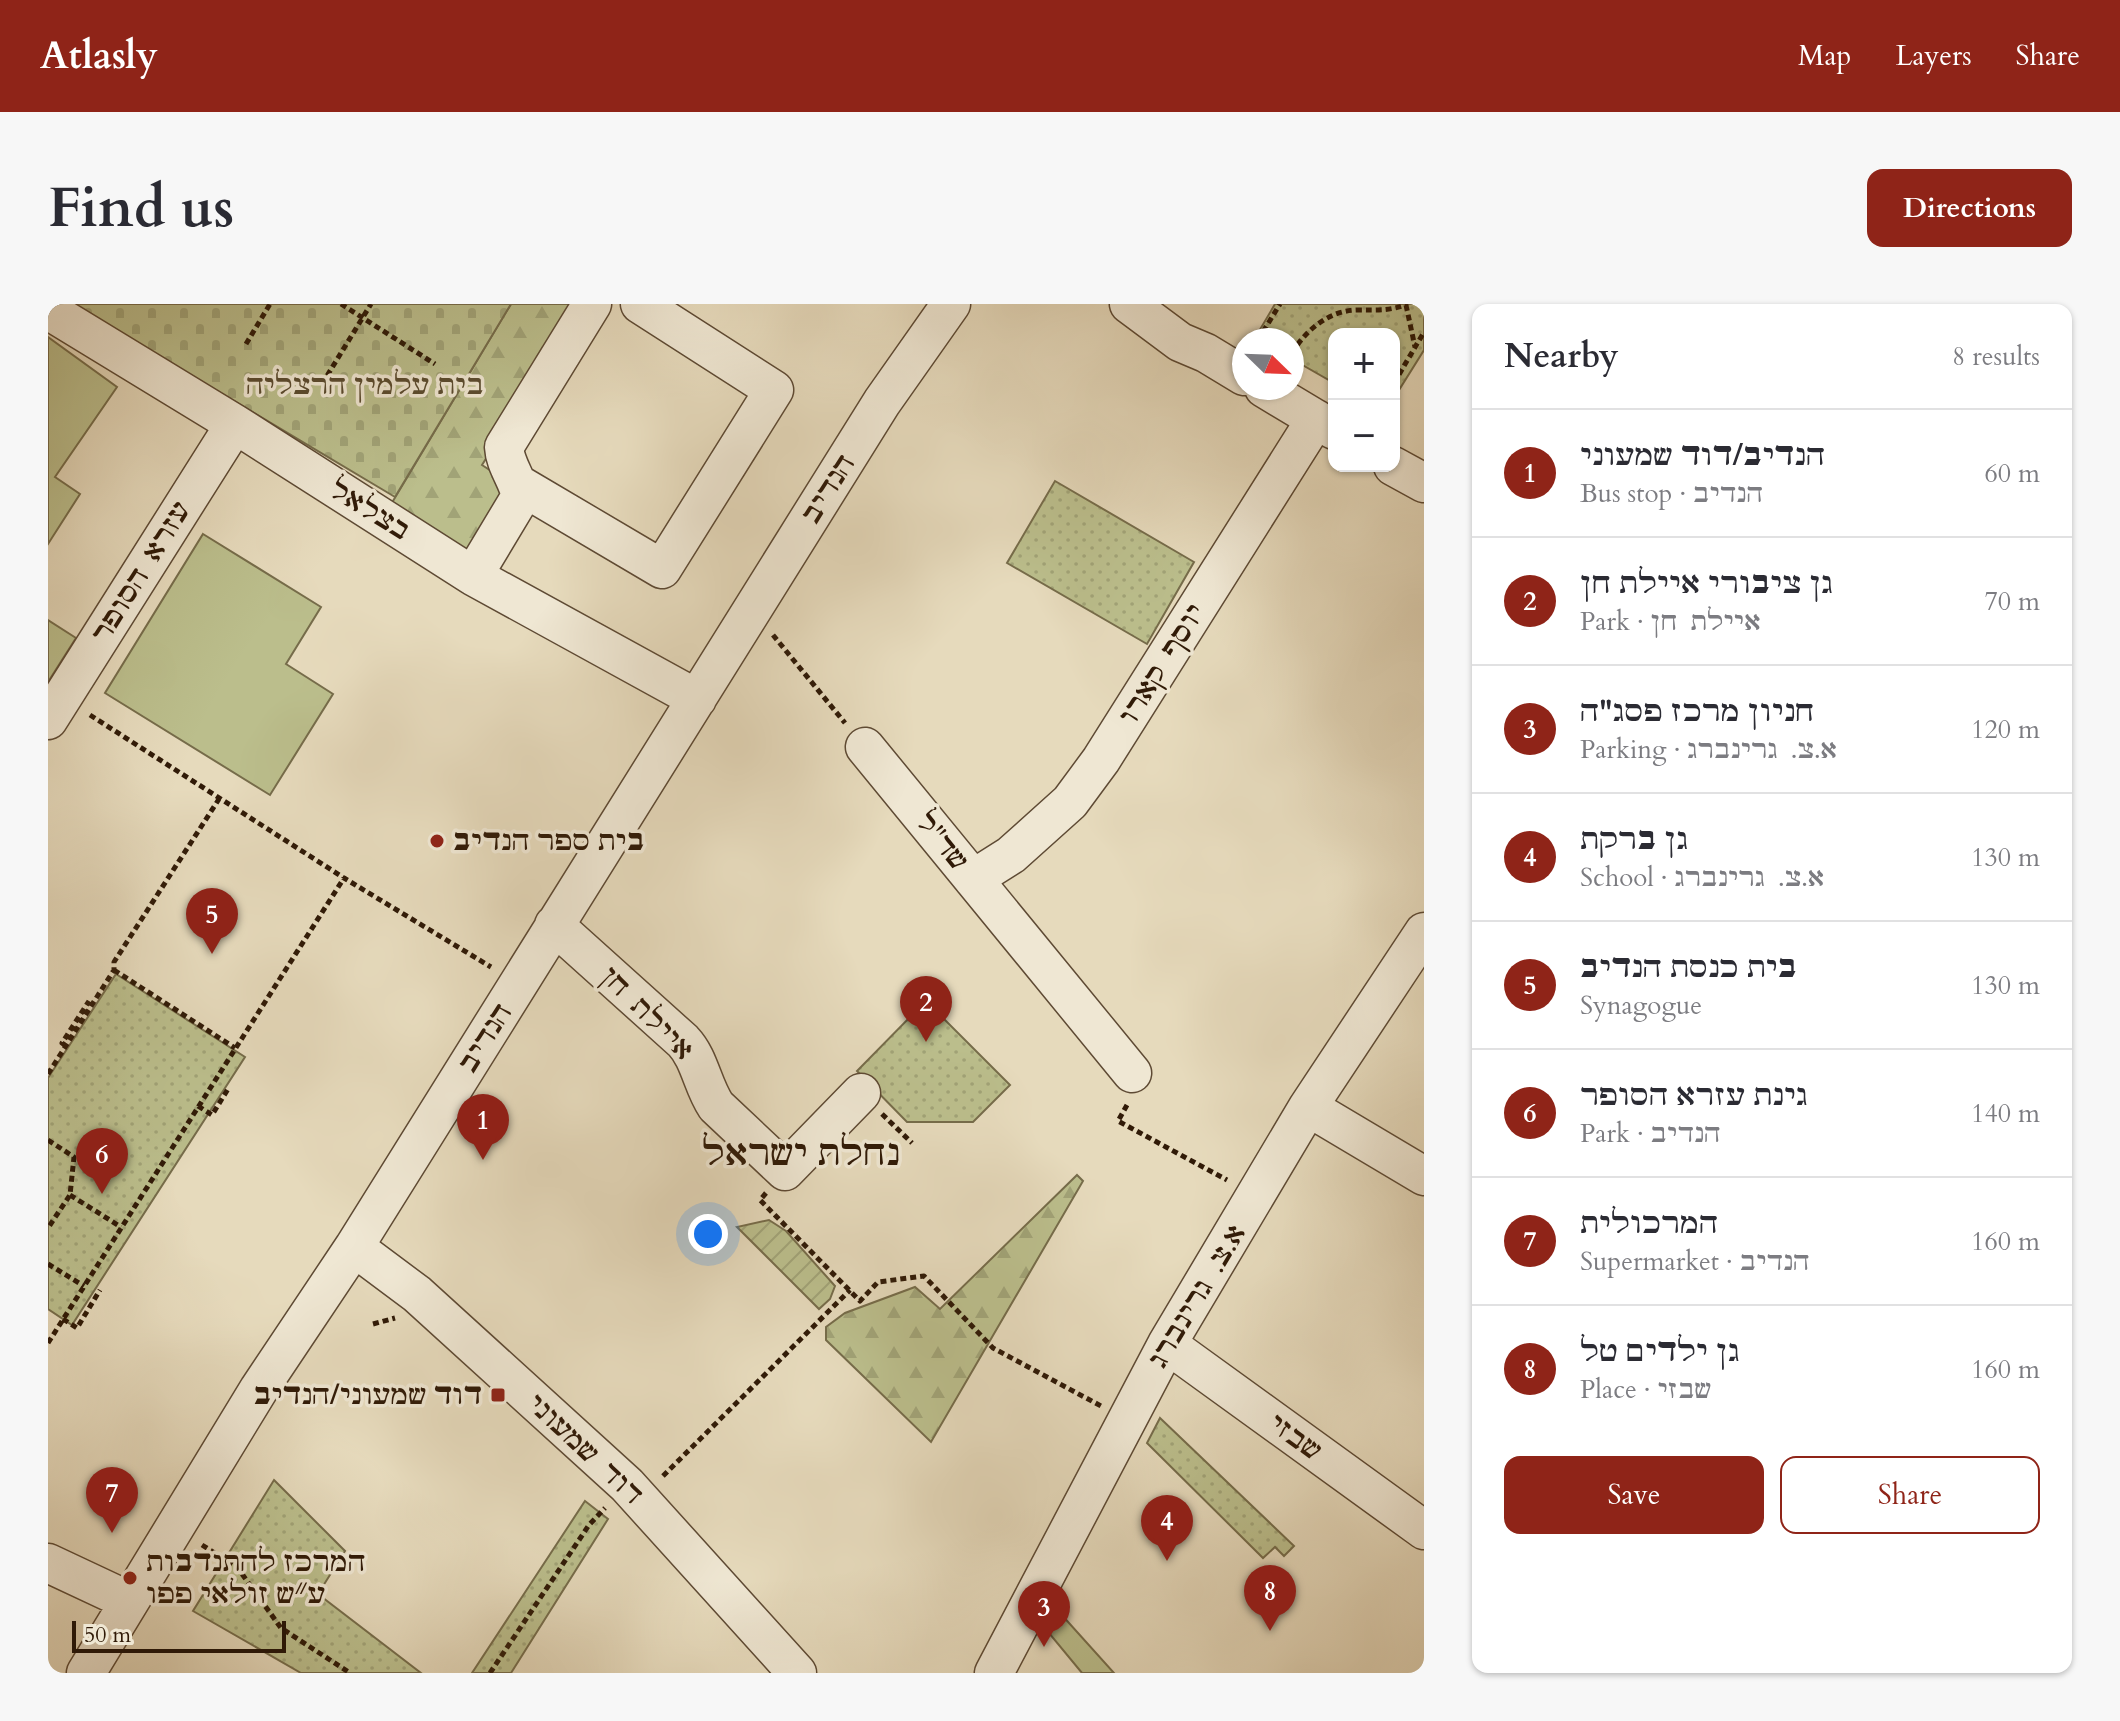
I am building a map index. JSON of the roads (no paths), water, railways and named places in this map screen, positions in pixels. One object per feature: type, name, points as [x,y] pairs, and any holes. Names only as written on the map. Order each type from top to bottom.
[{"type":"street","points":[[473,576],[521,496],[505,459],[504,447],[592,304]]},
{"type":"street","points":[[518,484],[662,569],[774,390],[640,304]]},
{"type":"street","name":"הנדיב","points":[[86,1673],[259,1389],[354,1247],[882,402],[951,304]]},
{"type":"street","name":"הנדיב","points":[[882,402],[933,359],[972,304]]},
{"type":"street","points":[[1129,304],[1180,342],[1232,369]]},
{"type":"street","points":[[1160,304],[1206,353]]},
{"type":"street","name":"בצלאל","points":[[48,310],[235,424],[473,576],[697,699]]},
{"type":"street","points":[[1284,400],[1325,425]]},
{"type":"street","name":"עזרא הסופר","points":[[55,709],[235,424]]},
{"type":"street","name":"יוסף קארו","points":[[973,879],[1011,855],[1070,802],[1325,425]]},
{"type":"street","points":[[1400,470],[1424,483]]},
{"type":"street","name":"שד\"ל","points":[[865,747],[1132,1073]]},
{"type":"street","name":"איילת חן","points":[[554,925],[692,1050],[708,1094],[716,1106],[785,1171],[861,1093]]},
{"type":"street","name":"א.צ. גרינברג","points":[[994,1673],[1167,1344],[1308,1107],[1424,932]]},
{"type":"street","points":[[1308,1107],[1424,1176]]},
{"type":"street","name":"דוד שמעוני","points":[[354,1247],[417,1294],[797,1673]]},
{"type":"street","name":"שבזי","points":[[1167,1344],[1424,1530]]},
{"type":"street","points":[[48,1563],[129,1601]]},
{"type":"place","name":"בית ספר הנדיב","points":[[437,841]]},
{"type":"place","name":"בית כנסת הנדיב","points":[[212,954]]},
{"type":"place","name":"גן ציבורי איילת חן","points":[[926,1042]]},
{"type":"place","name":"הנדיב/דוד שמעוני","points":[[483,1160]]},
{"type":"place","name":"גינת עזרא הסופר","points":[[102,1194]]},
{"type":"place","name":"דוד שמעוני/הנדיב","points":[[498,1395]]},
{"type":"place","name":"המרכולית","points":[[112,1533]]},
{"type":"place","name":"גן ברקת","points":[[1167,1561]]},
{"type":"place","name":"המרכז להתנדבות ע״ש זולאי פפו","points":[[130,1578]]},
{"type":"place","name":"גן ילדים טל","points":[[1270,1631]]},
{"type":"place","name":"חניון מרכז פסג\"ה","points":[[1044,1647]]},
{"type":"district","name":"נחלת ישראל","points":[[801,1153]]},
{"type":"park label","name":"בית עלמין הרצליה","points":[[365,385]]}]
